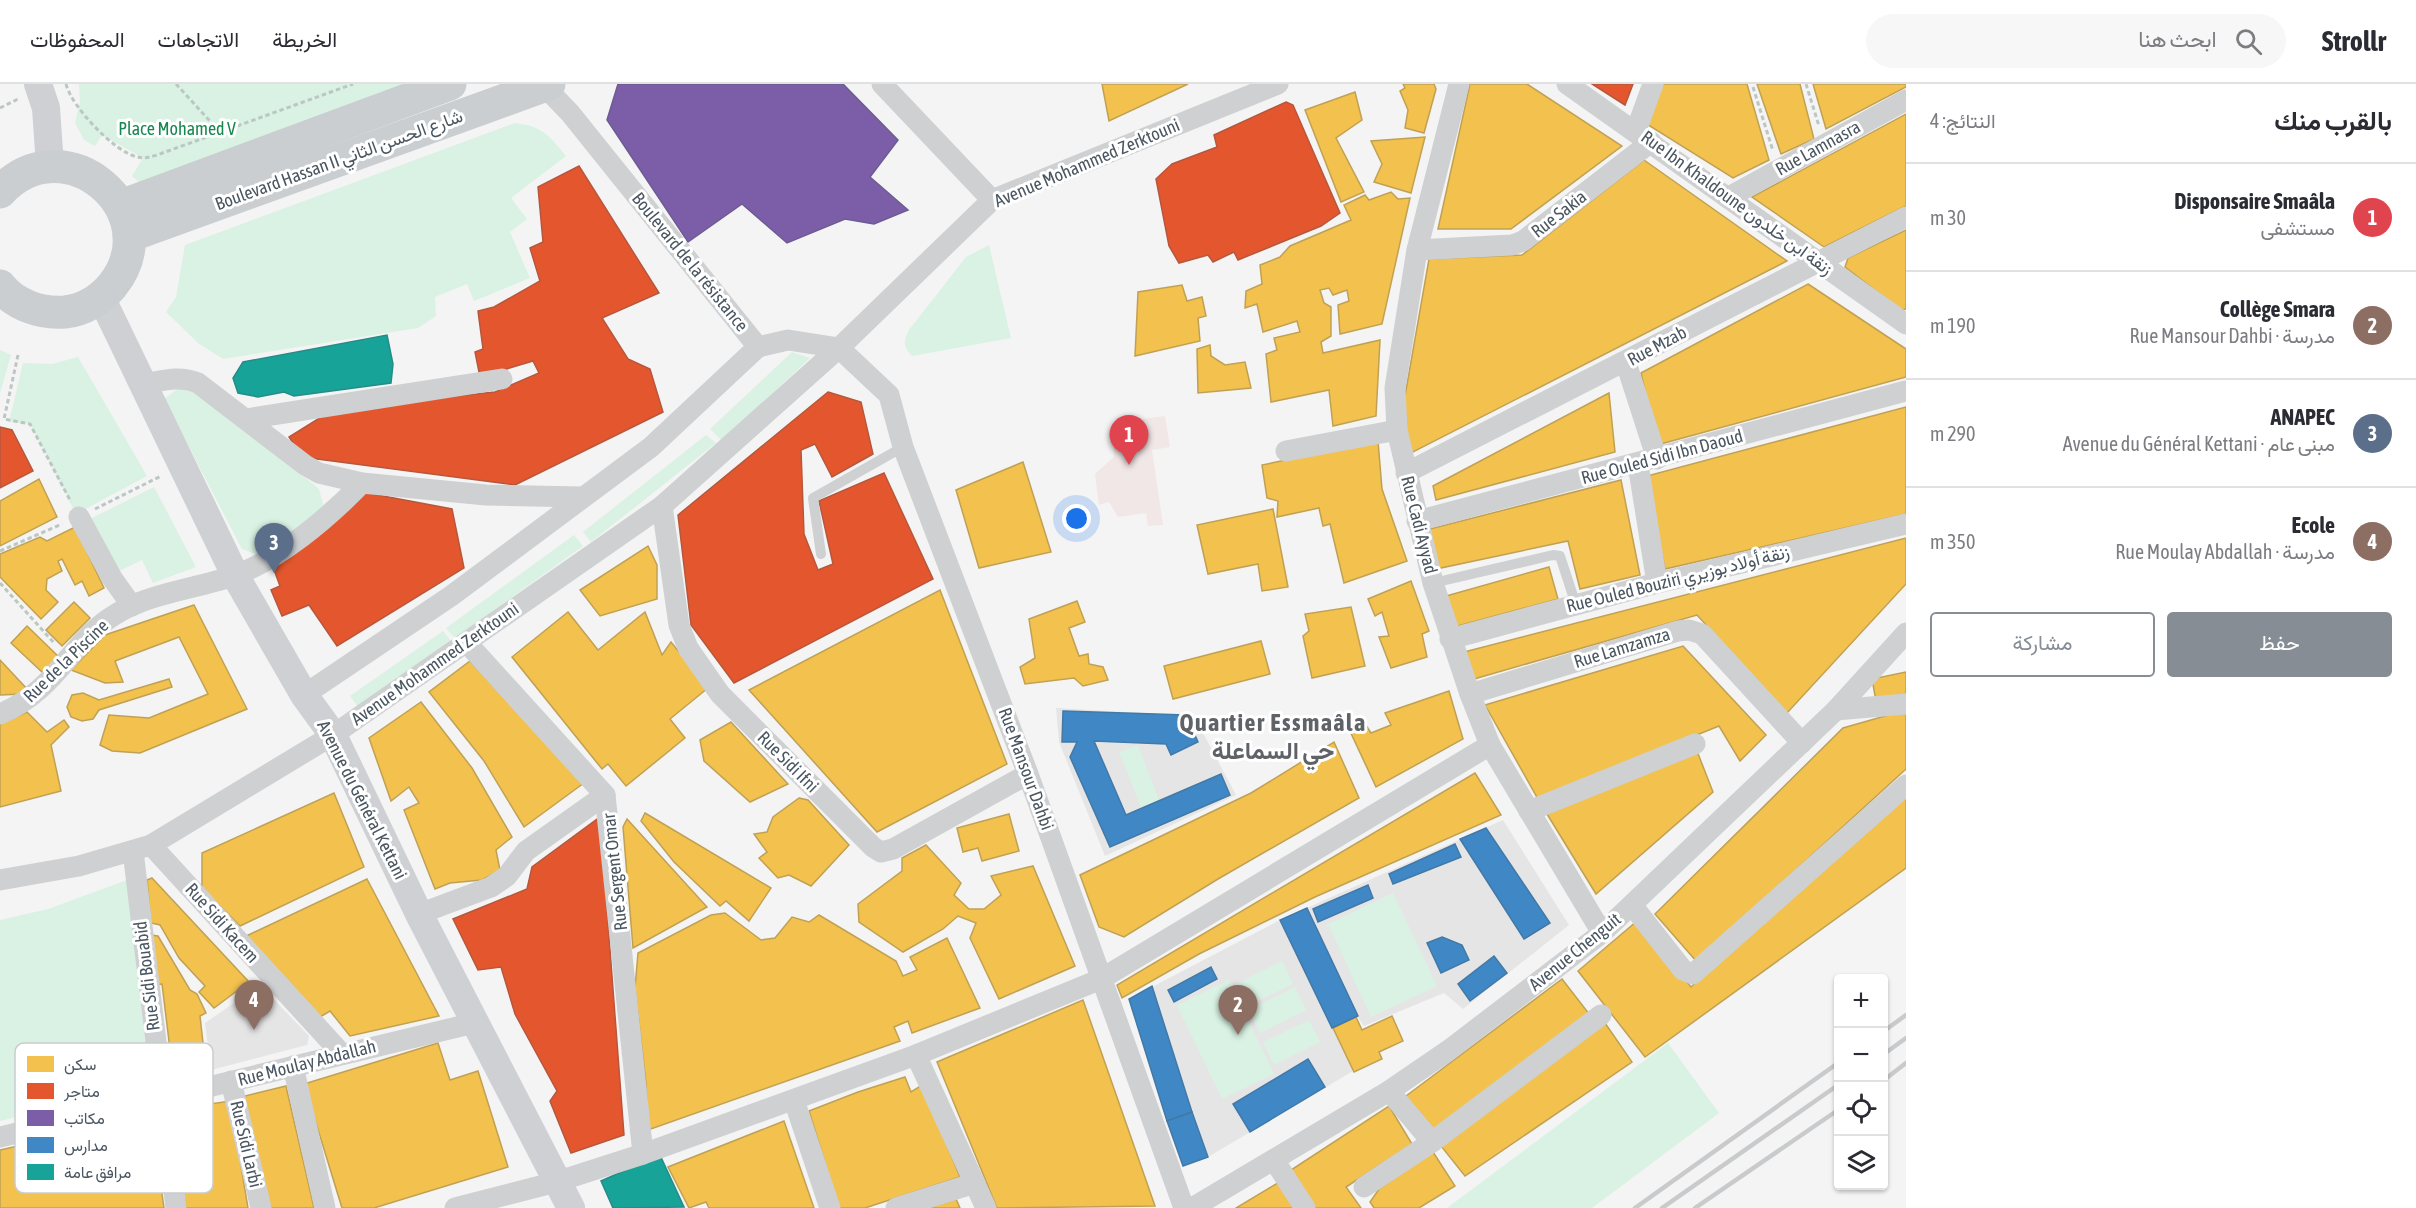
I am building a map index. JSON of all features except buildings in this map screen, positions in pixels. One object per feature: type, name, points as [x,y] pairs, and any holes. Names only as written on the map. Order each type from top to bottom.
[{"type":"main road","name":"Boulevard Hassan II شارع الحسن الثاني","points":[[125,221],[450,84]]},
{"type":"main road","name":"Boulevard Hassan II شارع الحسن الثاني","points":[[125,221],[549,84]]},
{"type":"main road","points":[[0,192],[18,176],[50,166],[71,168],[91,176],[108,188],[125,221],[122,270],[101,297],[68,312],[44,312],[21,304],[0,286]]},
{"type":"street","points":[[38,84],[46,108],[50,166]]},
{"type":"street","name":"Boulevard de la résistance","points":[[549,84],[758,347],[788,340],[839,348]]},
{"type":"street","points":[[882,84],[992,200]]},
{"type":"street","name":"Avenue Mohammed Zerktouni","points":[[0,880],[79,866],[142,848],[333,735],[662,506],[839,348],[992,200],[1278,84]]},
{"type":"street","name":"Rue Cadi Ayyad","points":[[1459,84],[1417,250],[1395,388],[1397,430],[1433,583],[1450,639],[1490,745],[1602,933]]},
{"type":"street","name":"Rue Ibn Khaldoune زنقة ابن خلدون","points":[[1567,84],[1644,136],[1906,324]]},
{"type":"street","points":[[1644,136],[1653,84]]},
{"type":"street","name":"Rue Lamnasra","points":[[1729,197],[1906,100]]},
{"type":"street","name":"Rue Sakia","points":[[1417,250],[1512,245],[1523,241],[1644,136]]},
{"type":"street","name":"Rue Mzab","points":[[1406,473],[1626,363],[1906,217]]},
{"type":"street","name":"Avenue du Général Kettani","points":[[101,297],[235,575],[304,695],[333,735],[419,914],[571,1208]]},
{"type":"street","points":[[304,695],[451,597],[651,447],[758,347]]},
{"type":"street","name":"Rue Mansour Dahbi","points":[[839,348],[889,395],[903,447],[1028,774],[1184,1208]]},
{"type":"street","points":[[1626,363],[1647,461],[1657,583]]},
{"type":"street","points":[[142,384],[187,378],[198,383],[312,469],[362,483],[486,495],[582,497]]},
{"type":"street","points":[[246,418],[502,379]]},
{"type":"street","name":"Rue Ouled Sidi Ibn Daoud","points":[[1417,521],[1906,391]]},
{"type":"street","points":[[1286,451],[1397,430]]},
{"type":"street","name":"Rue de la Piscine","points":[[0,714],[28,701],[43,689],[103,622],[132,606],[235,575],[270,556],[323,520],[362,483]]},
{"type":"street","name":"Rue Sidi Ifni","points":[[662,506],[679,625],[688,648],[720,694],[873,847],[881,852],[892,849],[1028,774]]},
{"type":"street","points":[[79,517],[112,578],[132,606]]},
{"type":"street","name":"Rue Ouled Bouziri زنقة أولاد بوزيري","points":[[1450,639],[1657,583],[1906,524]]},
{"type":"street","name":"Rue Lamzamza","points":[[1470,694],[1678,631],[1689,630],[1702,634],[1802,743]]},
{"type":"street","name":"Avenue Chenguit","points":[[1192,1208],[1389,1091],[1449,1050],[1602,933],[1836,710],[1906,633]]},
{"type":"street","name":"Rue Sergent Omar","points":[[467,643],[606,795],[643,1154]]},
{"type":"street","points":[[1836,710],[1906,704]]},
{"type":"street","points":[[1529,810],[1695,744]]},
{"type":"street","points":[[455,1208],[556,1182],[643,1154],[916,1055],[1101,980],[1490,745]]},
{"type":"street","points":[[1632,905],[1683,970],[1693,974],[1906,786]]},
{"type":"street","points":[[419,914],[492,887],[507,876],[526,851],[606,795]]},
{"type":"street","name":"Rue Sidi Kacem","points":[[142,848],[342,1054]]},
{"type":"street","name":"Rue Sidi Bouabid","points":[[142,848],[158,1043]]},
{"type":"street","points":[[1364,1187],[1431,1142],[1600,1015]]},
{"type":"street","name":"Rue Moulay Abdallah","points":[[213,1085],[474,1023]]},
{"type":"street","points":[[916,1055],[986,1208]]},
{"type":"street","points":[[293,1066],[325,1208]]},
{"type":"street","name":"Rue Sidi Larbi","points":[[231,1081],[261,1208]]},
{"type":"street","points":[[1389,1091],[1431,1142]]},
{"type":"street","points":[[794,1100],[830,1208]]},
{"type":"street","name":"Rue Moulay Abdallah","points":[[0,1137],[15,1133]]},
{"type":"street","points":[[1274,1160],[1305,1208]]},
{"type":"street","points":[[896,1208],[975,1183]]},
{"type":"street","name":"Rue Sidi Bouabid","points":[[174,1193],[176,1208]]},
{"type":"lane","points":[[821,554],[813,498],[903,447]]},
{"type":"lane","points":[[1433,583],[1553,555],[1560,556],[1575,605]]},
{"type":"path","points":[[66,84],[72,99],[85,117],[123,150],[139,158],[157,155],[350,84]]},
{"type":"path","points":[[176,84],[220,132]]},
{"type":"path","points":[[1806,84],[1825,144]]},
{"type":"path","points":[[1753,87],[1779,170]]},
{"type":"path","points":[[18,355],[4,419],[30,424],[79,517]]},
{"type":"path","points":[[0,551],[79,517],[182,466]]},
{"type":"path","points":[[0,583],[70,658]]},
{"type":"shaded area","points":[[1165,416],[1170,447],[1152,450],[1163,525],[1148,526],[1146,513],[1118,517],[1109,502],[1099,505],[1095,474],[1114,457],[1113,440],[1142,436],[1142,419]]},
{"type":"shaded area","points":[[1056,708],[1194,716],[1236,795],[1105,856],[1059,742]]},
{"type":"shaded area","points":[[1503,820],[1569,925],[1463,1009],[1444,993],[1364,1026],[1357,1016],[1332,1028],[1353,1071],[1208,1157],[1192,1113],[1167,1121],[1129,999],[1280,920]]},
{"type":"shaded area","points":[[260,985],[309,1036],[307,1045],[213,1069],[213,1043],[208,1043],[205,1023]]},
{"type":"green space","name":"Place Mohamed V","points":[[79,84],[426,84],[146,188],[132,176],[143,158],[102,135],[95,146],[84,140],[75,123],[80,102]]},
{"type":"green space","points":[[515,123],[539,129],[555,142],[566,156],[511,198],[527,219],[510,232],[530,278],[474,301],[467,284],[435,297],[436,316],[418,328],[223,359],[198,343],[166,312],[176,297],[185,245]]},
{"type":"green space","points":[[989,245],[1011,338],[912,356],[905,343],[909,330],[966,257]]},
{"type":"green space","points":[[0,350],[11,355],[0,393]]},
{"type":"green space","points":[[792,352],[810,358],[722,441],[710,429]]},
{"type":"green space","points":[[78,357],[147,476],[76,514],[30,424],[9,422],[23,363],[52,364]]},
{"type":"green space","points":[[188,381],[319,489],[324,508],[261,556],[242,549],[164,399]]},
{"type":"green space","points":[[706,435],[716,443],[591,542],[583,532]]},
{"type":"green space","points":[[154,487],[196,567],[153,583],[142,560],[111,575],[86,521]]},
{"type":"green space","points":[[574,535],[583,546],[455,638],[446,628]]},
{"type":"green space","points":[[443,631],[451,641],[358,707],[350,696]]},
{"type":"green space","points":[[1138,745],[1159,800],[1141,807],[1119,752]]},
{"type":"green space","points":[[127,880],[145,1043],[15,1043],[15,1117],[0,1121],[0,920],[48,909]]},
{"type":"green space","points":[[1393,893],[1437,986],[1371,1017],[1328,924]]},
{"type":"green space","points":[[1282,961],[1293,984],[1247,1006],[1236,984]]},
{"type":"green space","points":[[1229,980],[1274,1074],[1222,1099],[1177,1005]]},
{"type":"green space","points":[[1295,987],[1306,1010],[1260,1033],[1249,1010]]},
{"type":"green space","points":[[1309,1020],[1320,1042],[1274,1065],[1263,1042]]},
{"type":"green space","points":[[1668,1043],[1719,1113],[1592,1208],[1447,1208]]},
{"type":"railway","points":[[1888,1028],[1906,1015]]},
{"type":"railway","points":[[1888,1051],[1906,1038]]},
{"type":"railway","points":[[1888,1077],[1906,1063]]},
{"type":"railway","points":[[1635,1208],[1834,1066]]},
{"type":"railway","points":[[1662,1208],[1834,1088]]},
{"type":"railway","points":[[1695,1208],[1834,1113]]},
{"type":"place","name":"Disponsaire Smaâla","points":[[1129,465]]},
{"type":"place","name":"ANAPEC","points":[[274,573]]},
{"type":"place","name":"Ecole","points":[[254,1030]]},
{"type":"place","name":"Collège Smara","points":[[1238,1035]]},
{"type":"district","name":"Quartier Essmaâla حي السماعلة","points":[[1273,737]]}]
